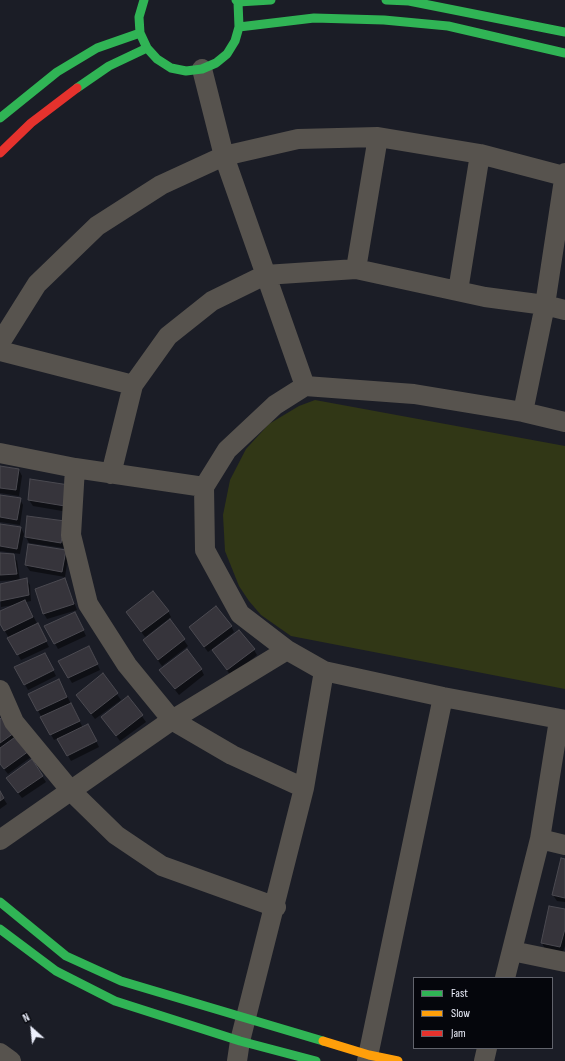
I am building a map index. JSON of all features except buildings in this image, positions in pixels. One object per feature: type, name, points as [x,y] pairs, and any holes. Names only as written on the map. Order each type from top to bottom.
[{"type":"street","points":[[144,0],[139,17],[140,33],[147,48],[157,59],[171,68],[186,71],[202,69],[216,63],[227,54],[235,41],[239,27],[237,1],[271,0]]},
{"type":"street","points":[[386,0],[409,1],[565,32]]},
{"type":"street","points":[[239,27],[314,18],[384,20],[448,26],[565,53]]},
{"type":"street","points":[[0,118],[57,72],[97,48],[140,33]]},
{"type":"street","points":[[0,153],[31,124],[73,90],[109,66],[147,48]]},
{"type":"street","points":[[202,69],[224,156],[305,386]]},
{"type":"street","points":[[356,269],[378,137]]},
{"type":"street","points":[[0,342],[37,284],[97,226],[162,185],[224,156],[298,139],[378,137],[480,154],[565,174],[563,201],[545,304],[523,412]]},
{"type":"street","points":[[458,291],[480,154]]},
{"type":"street","points":[[111,474],[133,385],[168,336],[212,301],[265,275],[356,269],[485,297],[545,304],[565,310]]},
{"type":"street","points":[[0,351],[133,385]]},
{"type":"street","points":[[505,977],[540,839],[562,720],[443,697],[324,671],[287,650],[240,614],[205,550],[204,487],[227,450],[275,405],[305,386],[414,394],[523,412],[565,422]]},
{"type":"street","points":[[0,453],[111,474],[204,487]]},
{"type":"street","points":[[75,468],[71,534],[88,604],[127,665],[172,720],[232,755],[304,788]]},
{"type":"street","points":[[0,840],[172,720],[287,650]]},
{"type":"street","points":[[237,1061],[240,1041],[276,906],[304,788],[324,671]]},
{"type":"street","points":[[0,690],[14,722],[71,791],[116,835],[162,866],[276,906]]},
{"type":"street","points":[[368,1058],[443,697]]},
{"type":"street","points":[[540,839],[565,845]]},
{"type":"street","points":[[0,902],[66,956],[121,982],[246,1019],[368,1058],[398,1061]]},
{"type":"street","points":[[0,929],[56,970],[115,1001],[240,1041],[316,1061]]},
{"type":"street","points":[[512,950],[565,962]]},
{"type":"street","points":[[484,1061],[487,1049]]},
{"type":"street","points":[[0,1053],[11,1061]]},
{"type":"green space","points":[[315,400],[565,446],[565,689],[291,636],[261,615],[239,586],[225,551],[223,515],[230,480],[246,449],[269,424],[299,406]]},
{"type":"traffic: fast","points":[[144,0],[139,17],[140,33],[147,48],[157,59],[171,68],[186,71],[202,69],[216,63],[227,54],[235,41],[239,27],[238,2],[236,0]]},
{"type":"traffic: fast","points":[[238,2],[271,0]]},
{"type":"traffic: fast","points":[[386,0],[409,1],[565,32]]},
{"type":"traffic: fast","points":[[239,27],[314,18],[384,20],[448,26],[565,53]]},
{"type":"traffic: fast","points":[[0,118],[57,72],[97,48],[140,33]]},
{"type":"traffic: fast","points":[[77,88],[109,66],[147,48]]},
{"type":"traffic: fast","points":[[0,902],[66,956],[121,981],[323,1041]]},
{"type":"traffic: fast","points":[[0,929],[56,971],[115,1001],[240,1041],[316,1061]]},
{"type":"traffic: slow","points":[[323,1041],[369,1055],[398,1061]]},
{"type":"traffic: jam","points":[[0,153],[31,123],[77,88]]}]
